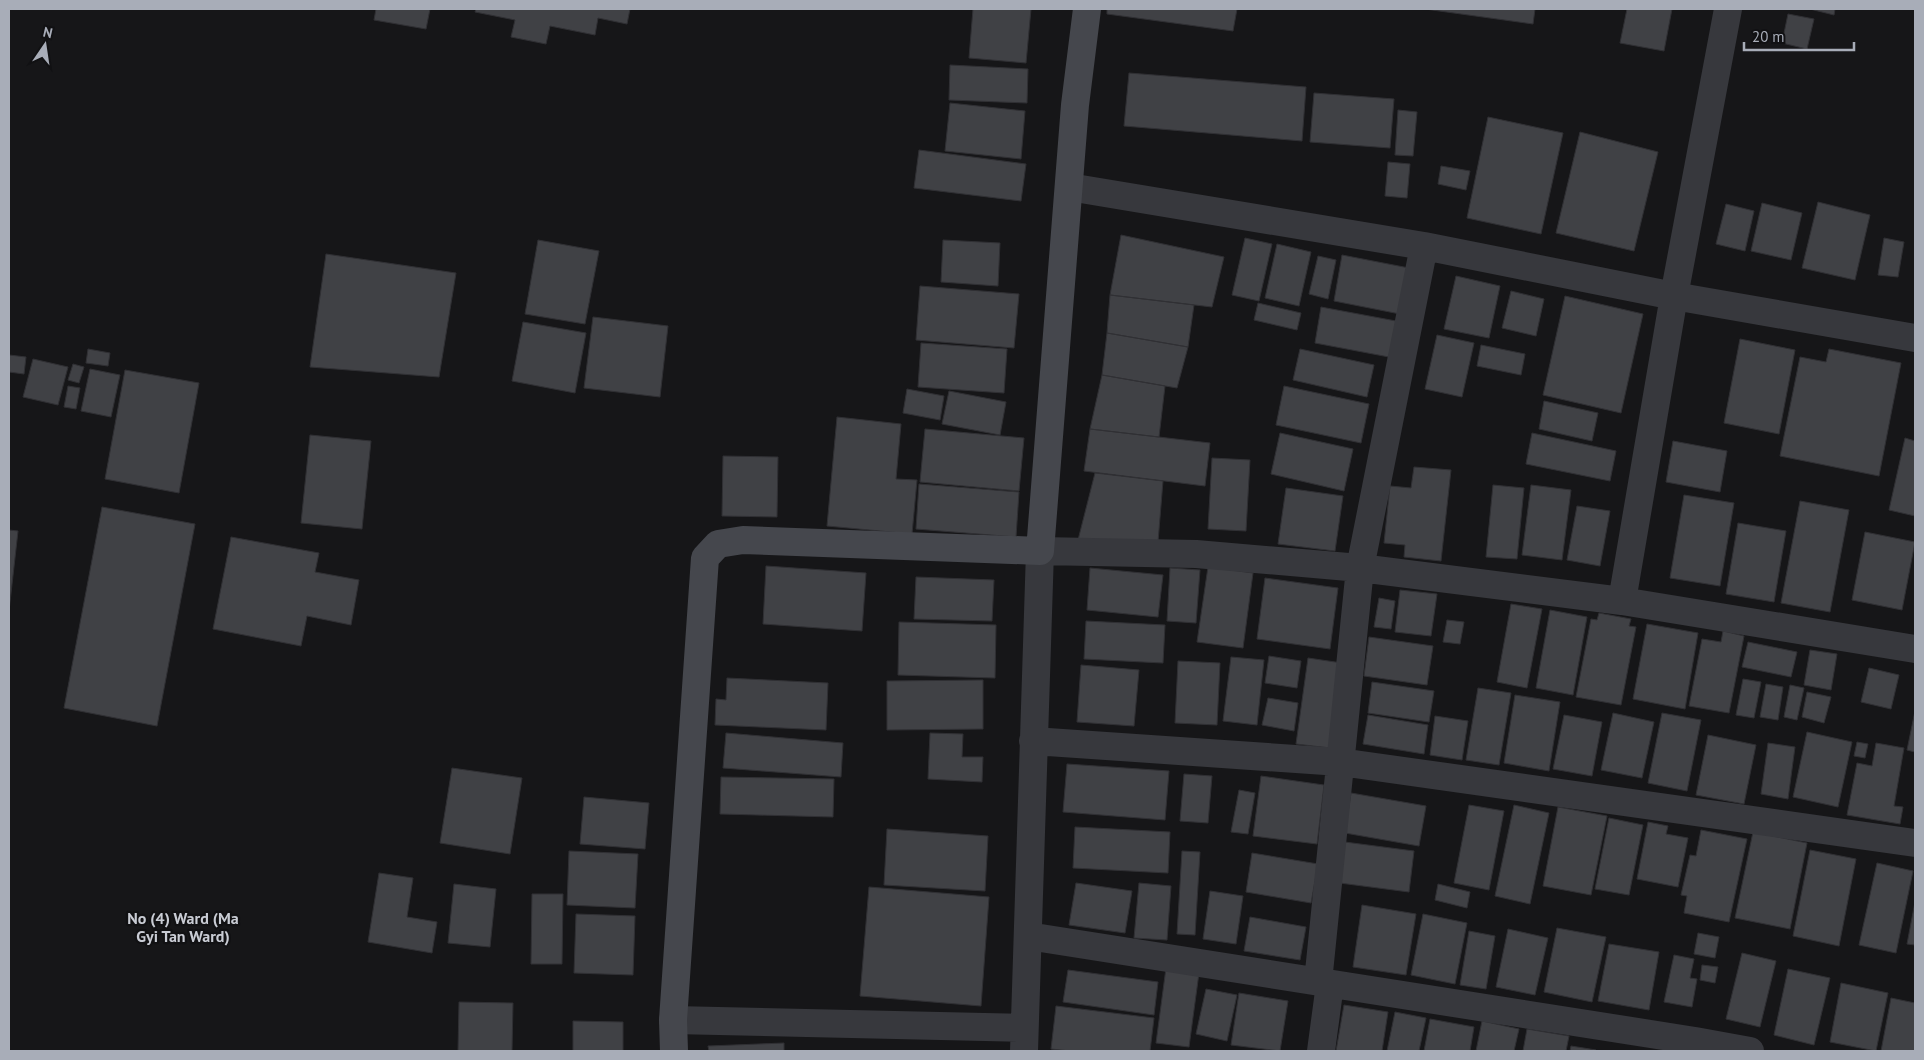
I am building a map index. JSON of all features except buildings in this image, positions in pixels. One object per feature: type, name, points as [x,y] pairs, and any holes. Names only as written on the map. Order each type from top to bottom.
[{"type":"main road","points":[[674,1051],[673,1020],[705,558],[718,544],[743,540],[1040,551],[1075,105],[1087,9]]},
{"type":"street","points":[[1622,601],[1674,296],[1728,9]]},
{"type":"street","points":[[1068,187],[1424,246],[1674,296],[1915,338]]},
{"type":"street","points":[[1322,1051],[1324,983],[1340,762],[1360,568],[1424,246]]},
{"type":"street","points":[[673,1020],[1024,1040],[1040,551],[1196,554],[1360,568],[1622,601],[1915,649]]},
{"type":"street","points":[[1033,741],[1340,762],[1915,843]]},
{"type":"street","points":[[1028,936],[1685,1039],[1750,1051]]},
{"type":"district","name":"No (4) Ward (Ma Gyi Tan Ward)","points":[[183,927]]}]
